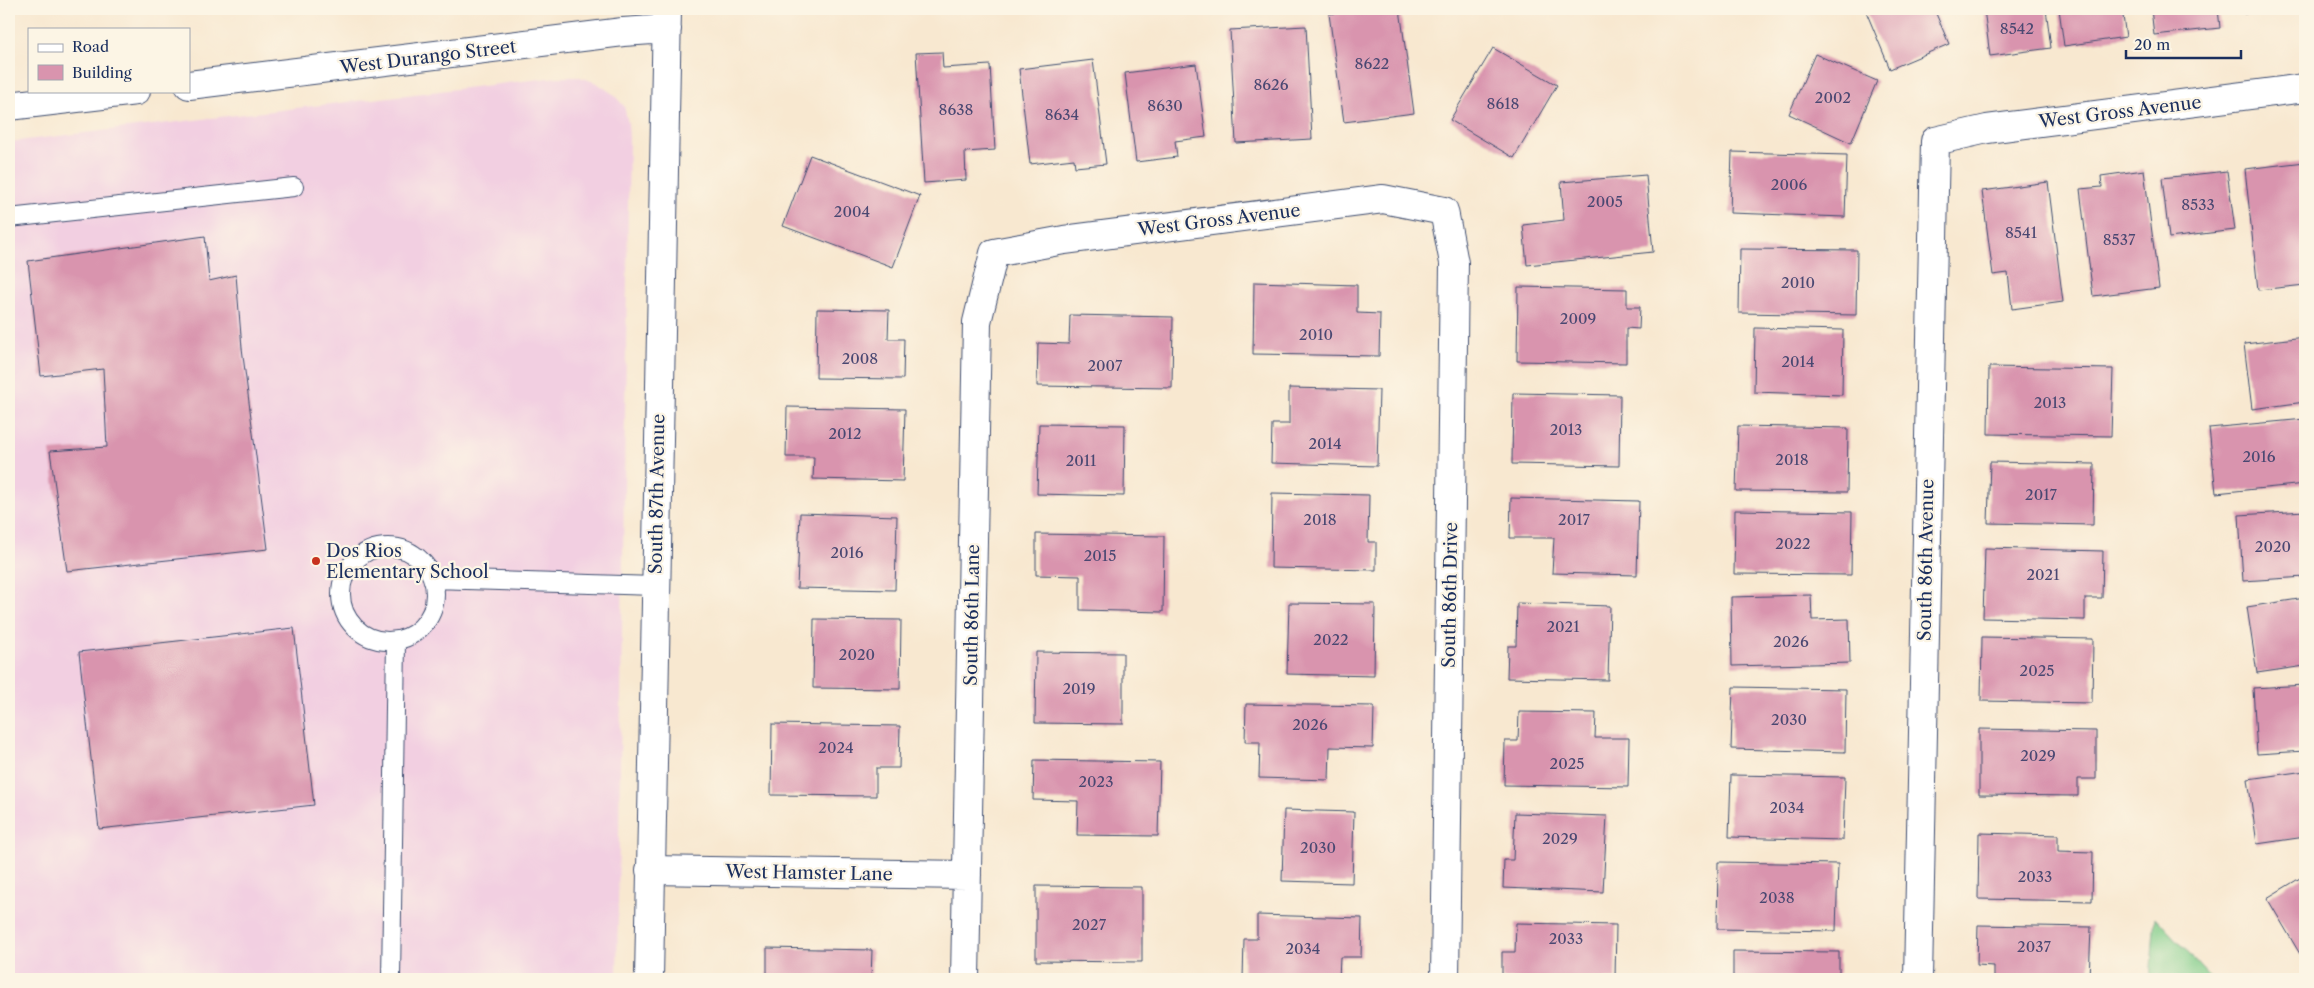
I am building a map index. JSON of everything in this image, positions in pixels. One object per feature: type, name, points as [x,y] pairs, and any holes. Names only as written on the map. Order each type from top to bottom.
[{"type":"street","name":"West Durango Street","points":[[190,85],[622,32],[667,19]]},
{"type":"street","name":"South 87th Avenue","points":[[649,979],[667,19]]},
{"type":"street","name":"West Gross Avenue","points":[[1935,141],[1987,129],[2305,88]]},
{"type":"street","points":[[9,106],[128,92]]},
{"type":"street","name":"South 86th Avenue","points":[[1918,979],[1935,141]]},
{"type":"street","name":"West Gross Avenue","points":[[994,253],[1064,240],[1383,199],[1444,211]]},
{"type":"street","name":"South 86th Drive","points":[[1444,211],[1454,263],[1445,979]]},
{"type":"street","name":"South 86th Lane","points":[[966,979],[978,322],[994,253]]},
{"type":"street","name":"West Hamster Lane","points":[[650,870],[967,875]]},
{"type":"lane","points":[[9,218],[294,187]]},
{"type":"lane","points":[[399,547],[413,553],[426,564],[433,579],[436,595],[432,611],[424,625],[411,636],[396,641],[379,641],[363,636],[344,613],[340,598],[341,583],[347,570],[356,558],[369,550],[399,547]]},
{"type":"lane","points":[[433,579],[655,586]]},
{"type":"lane","points":[[391,979],[396,641]]},
{"type":"shaded area","name":"Dos Rios Elementary School","points":[[558,77],[580,77],[597,83],[613,94],[624,106],[629,138],[617,979],[9,979],[9,142]]},
{"type":"green space","points":[[2155,917],[2212,979],[2150,979]]},
{"type":"building","points":[[1365,9],[1400,9],[1414,113],[1344,122],[1329,14]]},
{"type":"building","points":[[1865,9],[1934,9],[1949,44],[1890,69]]},
{"type":"building","points":[[1984,9],[2046,9],[2051,48],[1990,56]]},
{"type":"building","points":[[2059,9],[2122,9],[2126,37],[2064,46]]},
{"type":"building","points":[[2151,9],[2218,9],[2220,28],[2154,35]]},
{"type":"building","points":[[2243,9],[2269,9],[2269,10],[2244,14]]},
{"type":"building","points":[[1306,26],[1312,139],[1236,143],[1230,30]]},
{"type":"building","points":[[1493,48],[1557,85],[1514,158],[1450,120]]},
{"type":"building","points":[[942,52],[943,68],[990,65],[995,150],[965,152],[966,180],[924,183],[916,53]]},
{"type":"building","points":[[1815,54],[1877,81],[1851,143],[1789,114]]},
{"type":"building","points":[[1093,60],[1106,164],[1075,167],[1074,159],[1030,164],[1019,69]]},
{"type":"building","points":[[1196,64],[1206,137],[1175,141],[1177,157],[1136,162],[1125,73]]},
{"type":"building","points":[[1732,152],[1847,155],[1845,217],[1730,213]]},
{"type":"building","points":[[810,155],[920,196],[893,267],[783,226]]},
{"type":"building","points":[[2305,162],[2305,285],[2258,290],[2245,169]]},
{"type":"building","points":[[2144,170],[2159,288],[2093,296],[2080,189],[2102,187],[2101,176]]},
{"type":"building","points":[[2227,171],[2235,230],[2169,238],[2162,178]]},
{"type":"building","points":[[1646,175],[1653,252],[1527,265],[1523,225],[1564,220],[1561,182]]},
{"type":"building","points":[[2048,182],[2063,302],[2012,309],[2008,273],[1993,275],[1982,191]]},
{"type":"building","points":[[205,236],[209,281],[236,275],[242,348],[268,549],[67,571],[50,451],[107,447],[103,369],[41,376],[28,261]]},
{"type":"building","points":[[1740,249],[1857,250],[1856,315],[1739,313]]},
{"type":"building","points":[[1254,282],[1357,285],[1357,313],[1380,314],[1379,356],[1253,354]]},
{"type":"building","points":[[1518,287],[1627,289],[1627,307],[1640,307],[1639,329],[1626,328],[1626,363],[1517,361]]},
{"type":"building","points":[[817,309],[889,310],[888,339],[904,339],[903,379],[816,378]]},
{"type":"building","points":[[1070,315],[1173,317],[1172,388],[1037,386],[1038,343],[1069,344]]},
{"type":"building","points":[[1755,328],[1843,330],[1842,395],[1754,392]]},
{"type":"building","points":[[2305,337],[2305,402],[2252,409],[2244,344]]},
{"type":"building","points":[[1989,367],[2113,369],[2111,436],[1988,434]]},
{"type":"building","points":[[1289,388],[1379,390],[1377,466],[1271,463],[1272,424],[1289,424]]},
{"type":"building","points":[[1513,393],[1620,395],[1619,466],[1512,464]]},
{"type":"building","points":[[787,407],[905,409],[903,481],[813,479],[814,457],[786,457]]},
{"type":"building","points":[[2305,419],[2305,484],[2216,493],[2209,428]]},
{"type":"building","points":[[1039,424],[1125,425],[1124,496],[1037,494]]},
{"type":"building","points":[[1738,426],[1848,428],[1847,492],[1736,491]]},
{"type":"building","points":[[1990,462],[2094,464],[2093,525],[1988,523]]},
{"type":"building","points":[[1272,493],[1369,495],[1368,542],[1376,542],[1376,570],[1271,568]]},
{"type":"building","points":[[1511,498],[1639,501],[1637,575],[1552,573],[1554,538],[1510,538]]},
{"type":"building","points":[[1735,510],[1852,512],[1851,575],[1734,574]]},
{"type":"building","points":[[2305,511],[2305,577],[2243,581],[2239,515]]},
{"type":"building","points":[[800,513],[897,516],[895,590],[797,588]]},
{"type":"building","points":[[1036,534],[1164,536],[1163,612],[1080,610],[1080,576],[1036,575]]},
{"type":"building","points":[[1985,548],[2103,551],[2102,598],[2085,598],[2085,620],[1983,618]]},
{"type":"building","points":[[1811,595],[1812,620],[1849,619],[1850,663],[1732,666],[1731,597]]},
{"type":"building","points":[[2305,598],[2305,666],[2257,673],[2247,607]]},
{"type":"building","points":[[1289,603],[1375,604],[1374,676],[1287,674]]},
{"type":"building","points":[[1517,603],[1610,606],[1608,680],[1507,678],[1508,646],[1516,646]]},
{"type":"building","points":[[814,619],[901,620],[900,689],[813,688]]},
{"type":"building","points":[[294,628],[314,805],[99,829],[79,652]]},
{"type":"building","points":[[1982,637],[2093,639],[2092,703],[1981,701]]},
{"type":"building","points":[[1036,652],[1123,653],[1123,724],[1035,723]]},
{"type":"building","points":[[2305,685],[2305,751],[2257,754],[2253,688]]},
{"type":"building","points":[[1733,687],[1846,689],[1845,752],[1731,749]]},
{"type":"building","points":[[1246,704],[1374,706],[1373,748],[1330,747],[1329,780],[1259,778],[1260,742],[1245,742]]},
{"type":"building","points":[[1519,712],[1596,713],[1595,738],[1629,738],[1628,787],[1504,785],[1505,741],[1518,741]]},
{"type":"building","points":[[772,724],[900,726],[899,768],[876,768],[876,796],[771,795]]},
{"type":"building","points":[[1979,729],[2096,731],[2096,779],[2078,779],[2078,796],[1979,795]]},
{"type":"building","points":[[1034,760],[1160,762],[1158,836],[1077,835],[1078,801],[1033,800]]},
{"type":"building","points":[[2305,771],[2305,837],[2257,844],[2248,779]]},
{"type":"building","points":[[1731,775],[1845,777],[1843,840],[1729,837]]},
{"type":"building","points":[[1284,810],[1354,812],[1352,883],[1282,881]]},
{"type":"building","points":[[1515,813],[1607,816],[1603,892],[1503,888],[1504,860],[1513,860]]},
{"type":"building","points":[[1979,833],[2058,835],[2058,851],[2093,852],[2092,901],[1978,899]]},
{"type":"building","points":[[1718,862],[1838,864],[1836,931],[1717,929]]},
{"type":"building","points":[[2305,875],[2305,951],[2300,954],[2267,898]]},
{"type":"building","points":[[1036,886],[1142,887],[1142,962],[1036,961]]},
{"type":"building","points":[[1257,915],[1362,918],[1361,957],[1340,957],[1339,979],[1243,979],[1244,939],[1257,939]]},
{"type":"building","points":[[1516,923],[1616,925],[1615,979],[1502,979],[1502,952],[1515,952]]},
{"type":"building","points":[[1978,925],[2091,927],[2089,979],[1994,979],[1994,966],[1977,965]]},
{"type":"building","points":[[767,948],[872,950],[871,979],[767,979]]},
{"type":"building","points":[[1733,951],[1839,952],[1839,979],[1733,979]]},
{"type":"place","name":"Dos Rios Elementary School","points":[[316,561]]}]
